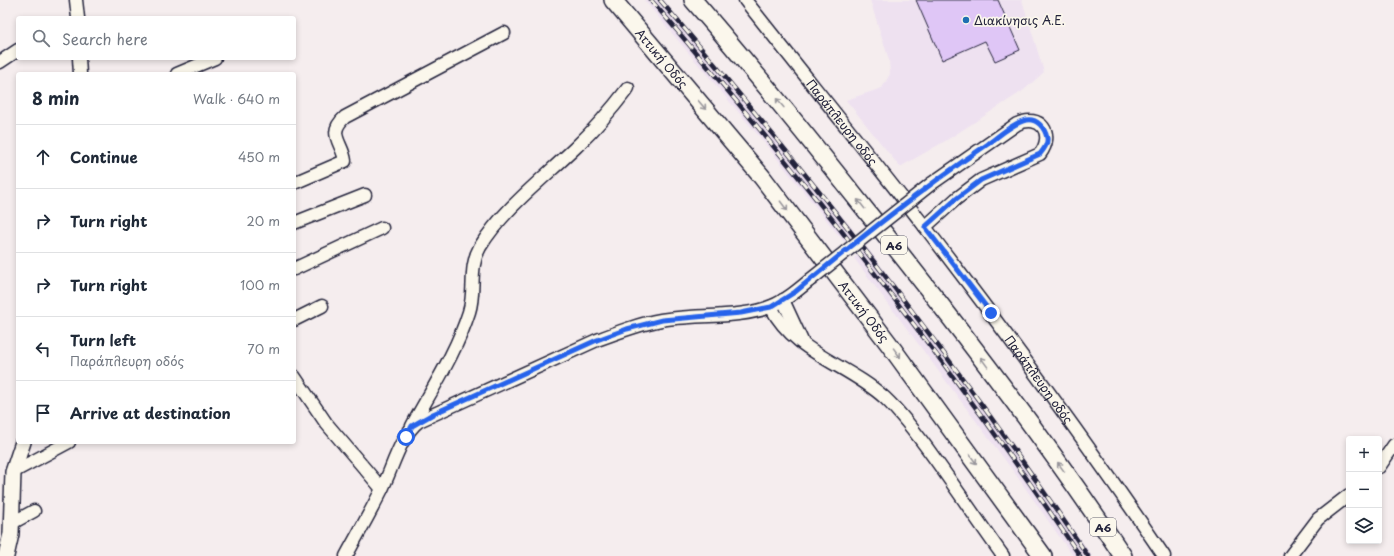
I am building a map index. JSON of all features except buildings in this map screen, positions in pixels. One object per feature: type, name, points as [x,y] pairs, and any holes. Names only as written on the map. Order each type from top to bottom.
[{"type":"highway","name":"Αττική Οδός","points":[[613,0],[762,177],[889,344],[1043,556]]},
{"type":"highway","name":"Α6","points":[[693,0],[782,105],[944,309],[1084,498],[1122,556]]},
{"type":"main road","points":[[6,556],[10,544],[12,523],[13,472],[22,444]]},
{"type":"street","name":"Παράπλευρη οδός","points":[[744,0],[925,227],[991,313],[1107,473],[1164,556]]},
{"type":"street","points":[[296,182],[341,164],[344,161],[344,154],[337,140],[336,131],[339,123],[345,117],[504,33]]},
{"type":"street","points":[[0,62],[16,51]]},
{"type":"street","points":[[79,60],[80,72]]},
{"type":"street","points":[[182,72],[210,60]]},
{"type":"street","points":[[346,556],[382,489],[412,426],[443,371],[469,311],[472,271],[476,254],[480,247],[496,226],[527,193],[598,125],[628,88]]},
{"type":"street","points":[[412,426],[433,414],[548,362],[597,340],[627,329],[662,320],[741,313],[771,307],[810,280],[931,184],[1017,124],[1026,120],[1034,120],[1041,125],[1045,131],[1047,140],[1046,147],[1040,154],[981,180],[956,199],[925,227]]},
{"type":"street","points":[[296,223],[365,195]]},
{"type":"street","points":[[296,268],[382,228]]},
{"type":"street","points":[[783,300],[803,343]]},
{"type":"street","points":[[296,319],[322,306]]},
{"type":"street","points":[[771,307],[784,329],[816,354],[870,386],[900,414],[956,488],[1003,556]]},
{"type":"street","points":[[296,379],[326,423],[382,489]]},
{"type":"street","points":[[13,472],[65,444]]},
{"type":"street","points":[[1382,462],[1394,445]]},
{"type":"street","points":[[1290,556],[1318,519],[1346,497]]},
{"type":"street","points":[[12,523],[34,511]]},
{"type":"shaded area","points":[[644,0],[663,0],[855,232],[844,242],[762,140]]},
{"type":"shaded area","points":[[870,0],[1022,0],[1044,72],[1024,90],[947,140],[900,167],[846,100],[882,88],[890,74],[889,60]]},
{"type":"shaded area","points":[[867,247],[1018,451],[1092,556],[1073,556],[1014,472],[854,258]]},
{"type":"railway","points":[[651,0],[764,134],[927,341],[979,412],[1080,556]]},
{"type":"railway","points":[[660,0],[773,134],[882,272],[987,412],[1088,556]]},
{"type":"place","name":"Διακίνησις Α.Ε.","points":[[966,20]]},
{"type":"route","points":[[406,437],[412,426],[433,414],[597,340],[627,329],[662,320],[741,313],[771,307],[795,292],[966,158],[1017,124],[1026,120],[1034,120],[1041,125],[1045,131],[1047,140],[1046,147],[1040,154],[981,180],[956,199],[925,227],[991,313]]}]
